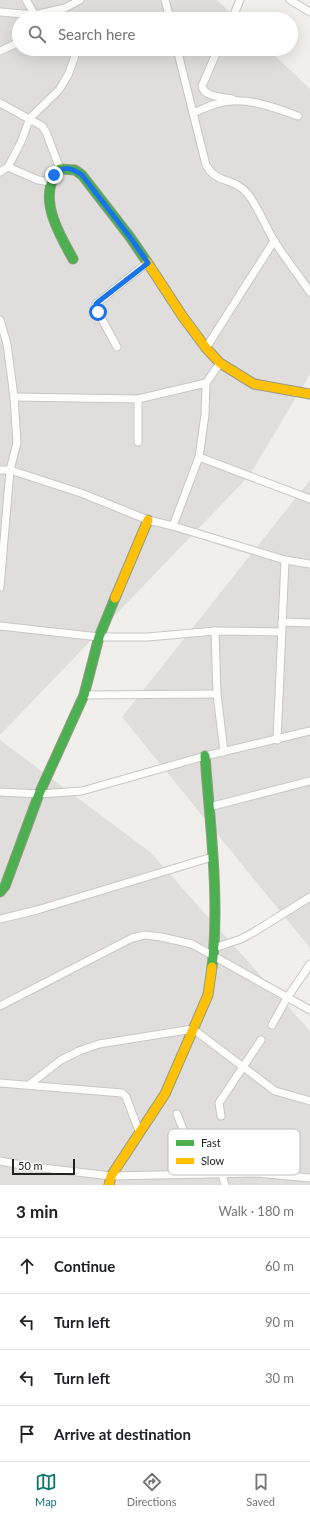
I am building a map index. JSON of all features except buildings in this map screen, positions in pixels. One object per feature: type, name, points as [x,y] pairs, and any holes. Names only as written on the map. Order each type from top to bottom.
[{"type":"street","points":[[26,0],[33,12]]},
{"type":"street","points":[[48,12],[65,8],[80,0]]},
{"type":"street","points":[[165,0],[168,12]]},
{"type":"street","points":[[235,12],[240,0]]},
{"type":"street","points":[[290,0],[310,12]]},
{"type":"street","points":[[0,12],[12,13]]},
{"type":"street","points":[[0,51],[12,45]]},
{"type":"street","points":[[0,172],[8,167],[30,118],[59,90],[68,75],[75,56]]},
{"type":"street","points":[[179,56],[209,172],[214,176],[240,186],[248,195],[274,241],[310,292]]},
{"type":"street","points":[[215,56],[202,86],[203,90],[207,94],[273,107],[298,116]]},
{"type":"street","points":[[193,113],[217,103],[242,101]]},
{"type":"street","points":[[0,103],[30,118],[42,126],[46,132],[60,169]]},
{"type":"street","points":[[8,167],[38,180],[51,182]]},
{"type":"street","points":[[73,259],[53,217],[50,200],[51,182],[54,175],[60,169],[74,170],[82,175],[130,237],[182,317],[206,348],[220,363],[254,384],[310,394]]},
{"type":"street","points":[[206,348],[274,241]]},
{"type":"street","points":[[117,347],[98,312],[96,304],[148,263]]},
{"type":"street","points":[[0,320],[7,344],[14,397],[17,443],[10,470],[0,587]]},
{"type":"street","points":[[173,526],[199,457],[205,415],[206,383],[220,363]]},
{"type":"street","points":[[14,397],[138,398],[206,383]]},
{"type":"street","points":[[138,398],[138,442]]},
{"type":"street","points":[[199,457],[310,499]]},
{"type":"street","points":[[0,470],[10,470],[81,493],[148,520],[173,526],[285,560],[310,564]]},
{"type":"street","points":[[0,892],[3,890],[39,794],[84,695],[99,637],[148,520]]},
{"type":"street","points":[[277,740],[285,560]]},
{"type":"street","points":[[282,622],[310,623]]},
{"type":"street","points":[[0,626],[99,637],[148,637],[215,631],[282,632]]},
{"type":"street","points":[[215,631],[217,694],[224,752]]},
{"type":"street","points":[[84,695],[217,694]]},
{"type":"street","points":[[0,792],[39,794],[82,791],[205,756],[310,731]]},
{"type":"street","points":[[110,1181],[139,1131],[164,1094],[208,995],[214,953],[212,857],[205,756]]},
{"type":"street","points":[[209,807],[310,781]]},
{"type":"street","points":[[0,919],[37,910],[212,857]]},
{"type":"street","points":[[214,953],[254,932],[310,897]]},
{"type":"street","points":[[0,1006],[132,938],[145,935],[192,944],[214,953],[287,998],[310,1010]]},
{"type":"street","points":[[272,1025],[287,998],[310,964]]},
{"type":"street","points":[[30,1084],[61,1060],[79,1051],[99,1044],[193,1028],[275,1091],[310,1101]]},
{"type":"street","points":[[221,1116],[218,1103],[261,1040]]},
{"type":"street","points":[[0,1082],[122,1093],[126,1097],[139,1131]]},
{"type":"street","points":[[177,1114],[183,1129]]},
{"type":"street","points":[[0,1161],[110,1181],[188,1175]]},
{"type":"street","points":[[222,1175],[225,1185]]},
{"type":"street","points":[[278,1175],[310,1178]]},
{"type":"shaded area","points":[[0,0],[217,0],[230,12],[12,12],[12,56],[275,56],[310,89],[310,374],[249,476],[0,735]]},
{"type":"shaded area","points":[[310,480],[310,948],[122,717]]},
{"type":"shaded area","points":[[0,740],[150,852],[310,1031],[310,1185],[0,1185]]},
{"type":"traffic: fast","points":[[73,259],[58,231],[49,199],[50,189],[54,178],[60,169],[75,170],[82,175],[130,237],[147,262]]},
{"type":"traffic: fast","points":[[0,892],[5,886],[39,794],[84,695],[99,637],[115,598]]},
{"type":"traffic: fast","points":[[205,756],[215,889],[212,967]]},
{"type":"traffic: slow","points":[[147,262],[183,317],[206,348],[220,363],[254,384],[310,394]]},
{"type":"traffic: slow","points":[[115,598],[148,520]]},
{"type":"traffic: slow","points":[[109,1185],[111,1176],[165,1094],[208,995],[212,967]]},
{"type":"route","points":[[54,175],[60,169],[67,169],[74,170],[82,175],[130,237],[148,263],[98,302],[96,304],[96,308],[98,312]]}]
